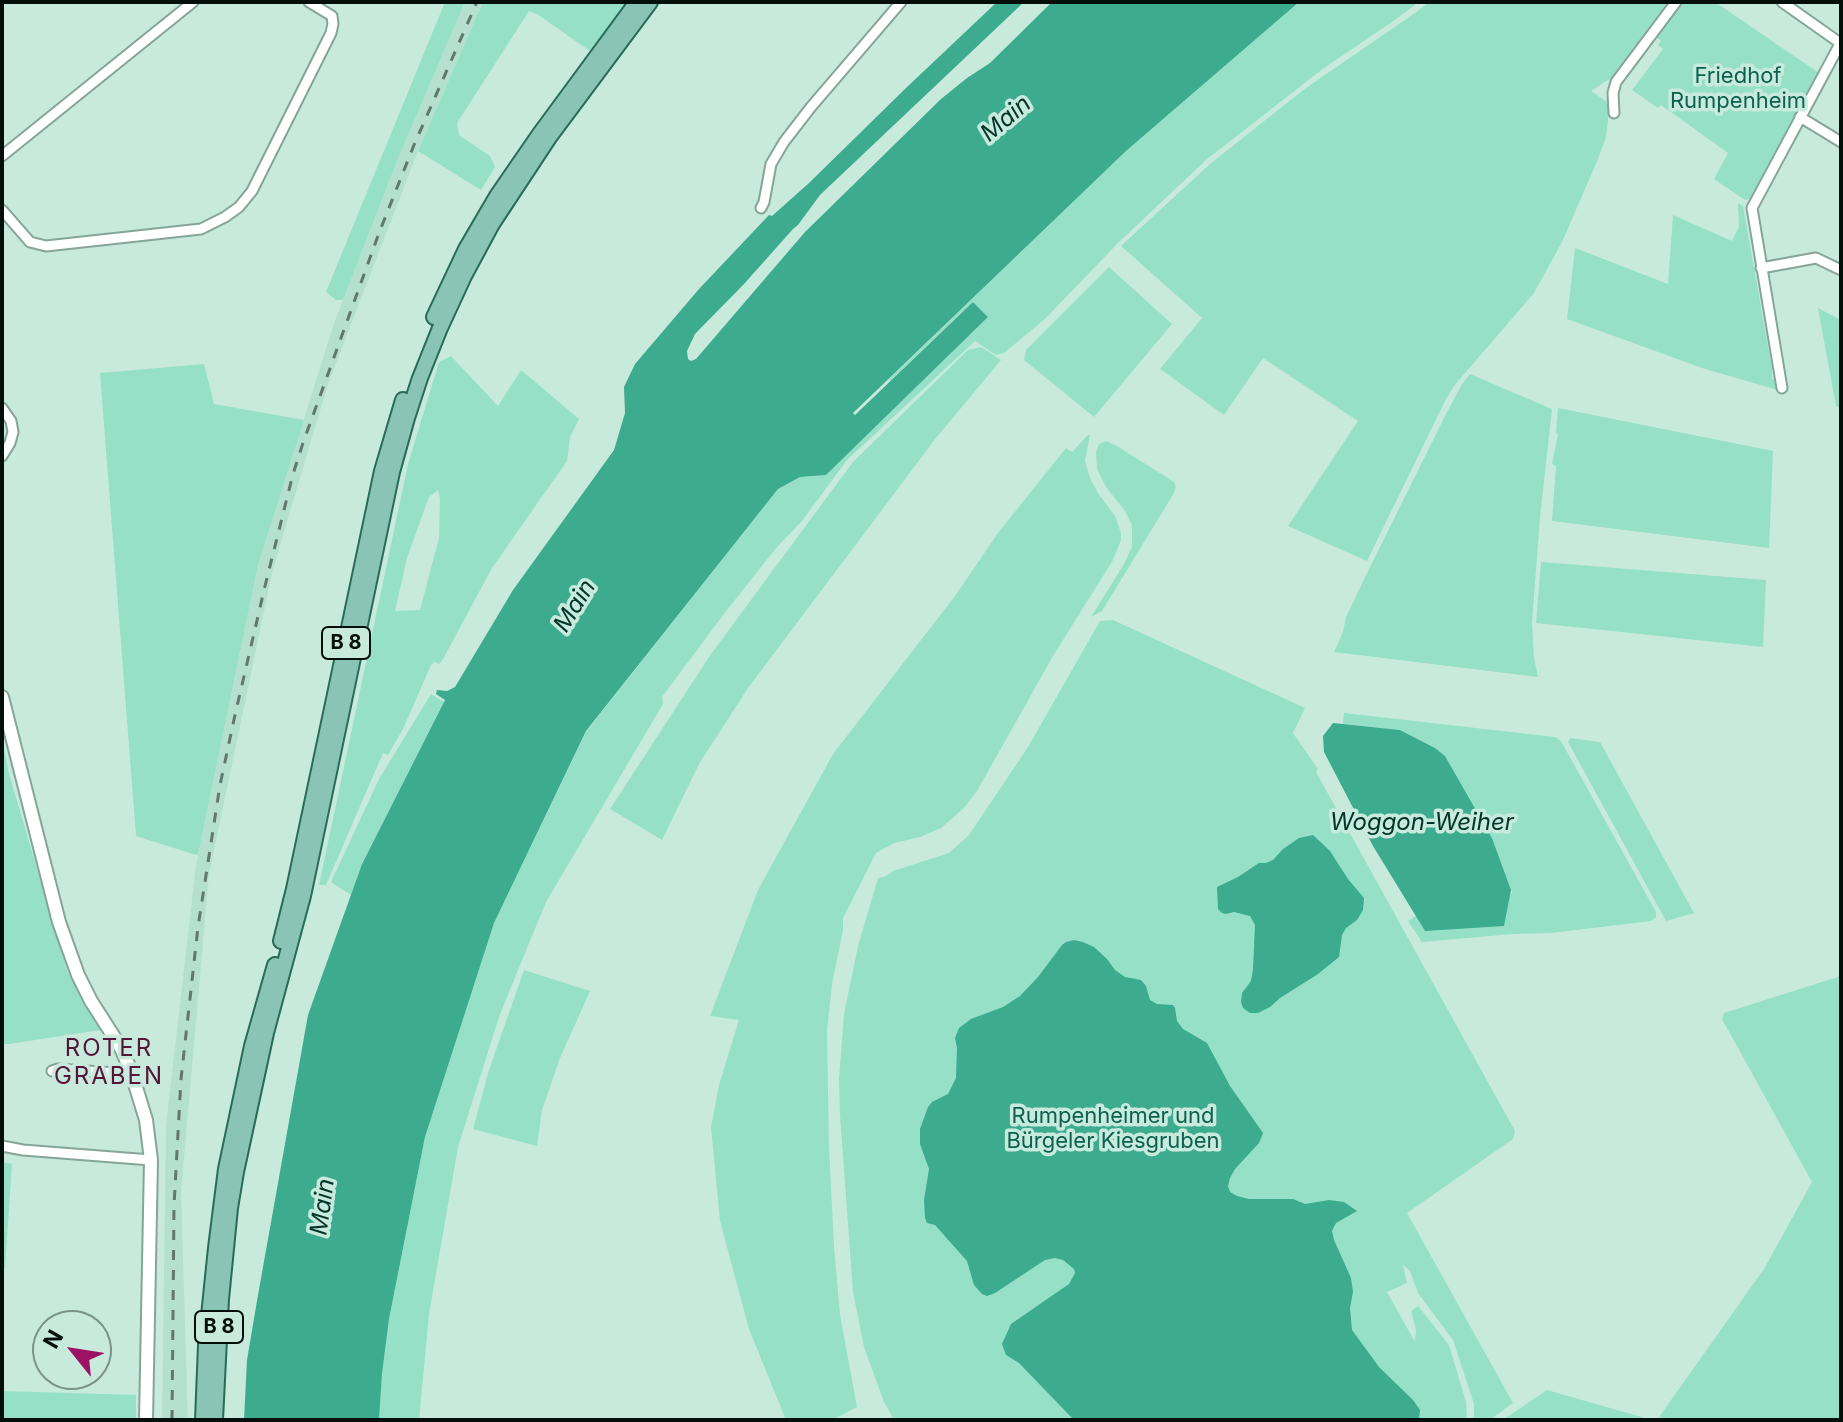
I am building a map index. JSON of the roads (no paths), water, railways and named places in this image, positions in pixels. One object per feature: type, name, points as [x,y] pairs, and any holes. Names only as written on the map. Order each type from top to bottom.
[{"type":"main road","name":"B 8","points":[[203,1420],[204,1372],[224,1182],[252,1046],[294,889],[389,445],[421,348],[497,196],[637,2]]},
{"type":"main road","name":"B 8","points":[[217,1420],[215,1388],[224,1265],[236,1172],[266,1033],[306,882],[407,418],[472,249],[533,160],[650,2]]},
{"type":"main road","points":[[196,1420],[204,1372]]},
{"type":"street","points":[[2,156],[193,2]]},
{"type":"street","points":[[2,210],[30,242],[46,246],[201,229],[225,217],[239,207],[252,191],[331,33],[332,16],[309,2]]},
{"type":"street","points":[[761,208],[771,164],[784,142],[901,2]]},
{"type":"street","points":[[1614,113],[1616,82],[1676,2]]},
{"type":"street","points":[[1782,2],[1841,43],[1752,208],[1782,388]]},
{"type":"street","points":[[1800,117],[1841,142]]},
{"type":"street","points":[[1761,268],[1816,258],[1841,270]]},
{"type":"street","points":[[2,408],[11,421],[13,432],[2,456]]},
{"type":"street","points":[[2,697],[64,935],[90,1000],[121,1048],[146,1120],[151,1160],[146,1420]]},
{"type":"street","points":[[52,1071],[131,1071]]},
{"type":"street","points":[[2,1146],[151,1160]]},
{"type":"water","name":"Main","points":[[997,2],[1024,2],[820,195],[798,225],[695,334],[687,351],[688,359],[696,359],[805,232],[941,99],[990,63],[1052,2],[1299,2],[1126,151],[853,413],[855,415],[973,302],[988,317],[826,475],[800,477],[778,489],[586,731],[494,923],[425,1137],[389,1319],[379,1420],[244,1420],[247,1360],[308,1015],[362,864],[445,700],[436,694],[437,690],[447,691],[455,687],[513,590],[614,450],[625,413],[624,387],[635,364],[699,289],[769,215],[772,216],[809,183]]},
{"type":"water","name":"Woggon-Weiher","points":[[1333,723],[1400,730],[1445,756],[1492,838],[1511,890],[1504,926],[1425,931],[1373,846],[1324,752],[1323,736]]},
{"type":"water","points":[[1313,835],[1330,851],[1364,898],[1363,910],[1342,935],[1339,957],[1270,1007],[1250,1013],[1241,1002],[1242,993],[1251,981],[1255,925],[1250,916],[1234,912],[1226,914],[1218,909],[1217,887],[1259,863],[1273,860],[1299,838]]},
{"type":"water","points":[[1074,940],[1094,947],[1125,977],[1141,980],[1150,1000],[1157,1004],[1173,1005],[1177,1021],[1183,1029],[1207,1043],[1230,1086],[1263,1133],[1259,1143],[1235,1169],[1228,1186],[1230,1192],[1249,1199],[1293,1199],[1305,1204],[1329,1200],[1344,1202],[1357,1211],[1336,1223],[1332,1231],[1351,1278],[1352,1330],[1379,1367],[1413,1400],[1420,1410],[1419,1420],[1074,1420],[1019,1363],[1006,1355],[1002,1344],[1011,1324],[1069,1284],[1074,1269],[1063,1260],[1045,1260],[995,1293],[982,1294],[974,1285],[967,1261],[925,1218],[924,1200],[929,1169],[920,1144],[920,1129],[928,1107],[948,1094],[956,1078],[955,1038],[959,1028],[1020,996],[1062,945]]},
{"type":"railway","points":[[172,1420],[174,1206],[181,1079],[198,927],[220,785],[235,715],[303,443],[379,233],[477,2]]},
{"type":"district","name":"ROTER GRABEN","points":[[109,1063]]},
{"type":"park label","name":"Friedhof Rumpenheim","points":[[1738,88]]},
{"type":"park label","name":"Rumpenheimer und Bürgeler Kiesgruben","points":[[1113,1128]]}]
